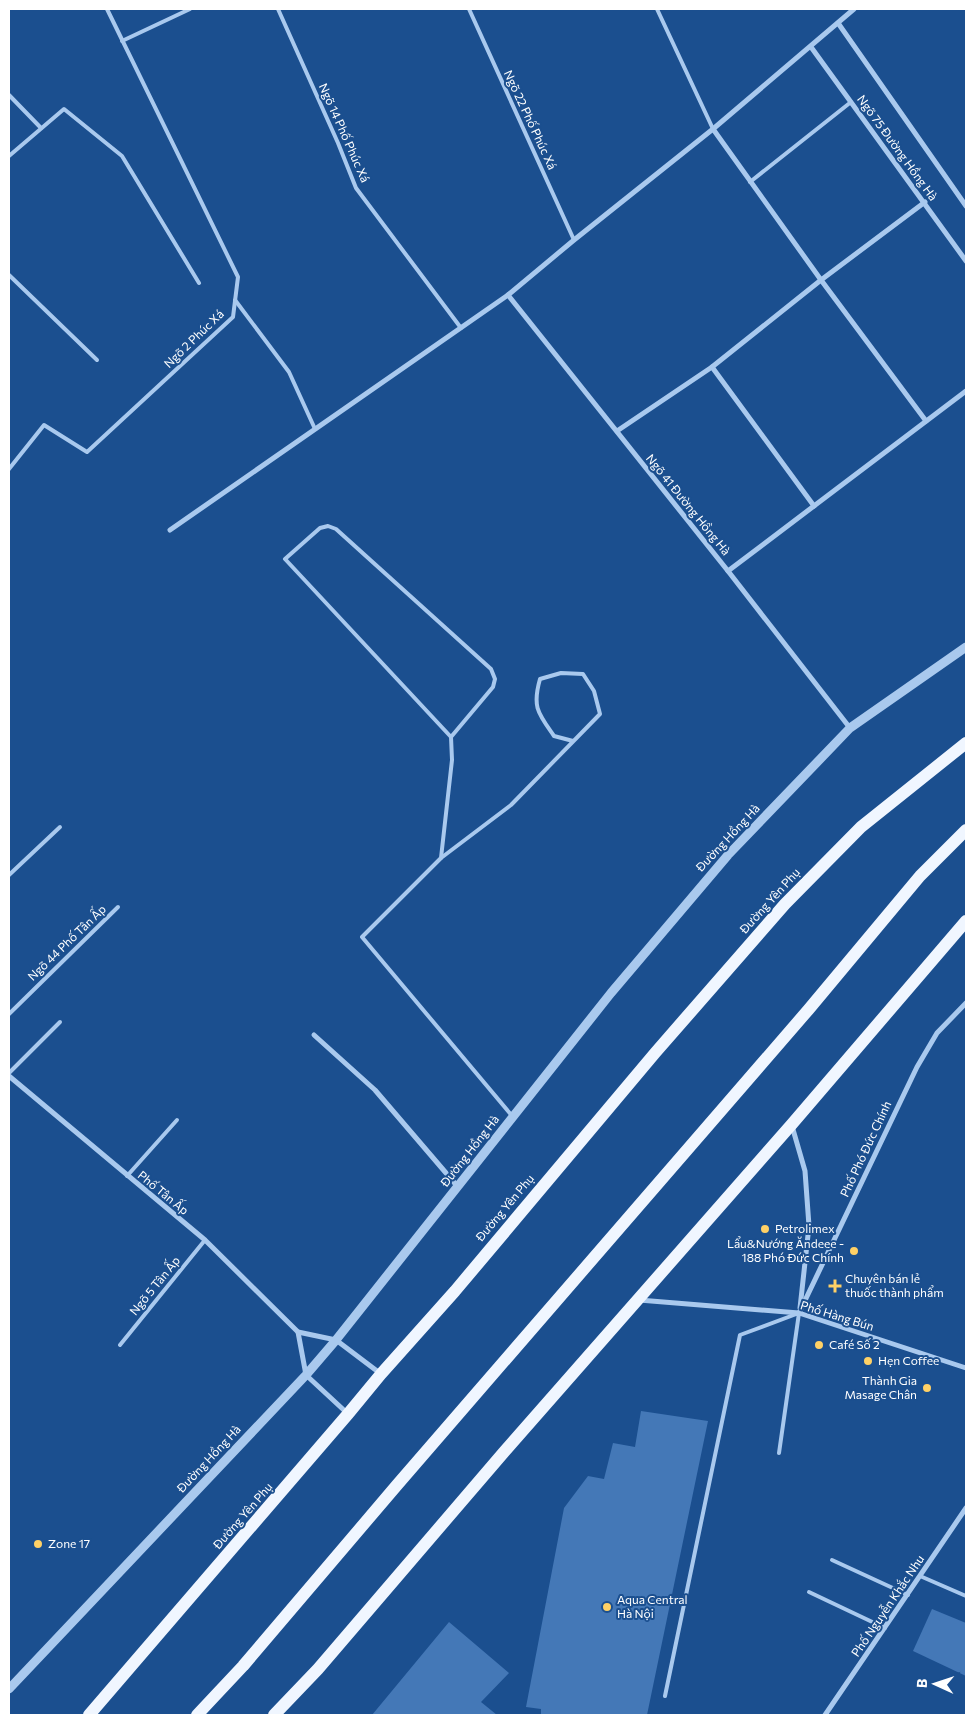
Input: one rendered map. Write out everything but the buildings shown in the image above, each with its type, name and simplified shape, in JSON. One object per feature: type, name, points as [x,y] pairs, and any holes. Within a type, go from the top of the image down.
[{"type":"main road","name":"Đường Yên Phụ","points":[[89,1715],[381,1374],[455,1291],[636,1075],[785,904],[861,827],[966,743]]},
{"type":"main road","points":[[197,1715],[243,1666],[809,1009],[920,876],[966,830]]},
{"type":"main road","points":[[274,1715],[318,1669],[504,1452],[792,1124],[966,921]]},
{"type":"street","points":[[170,530],[508,295],[712,130],[854,9]]},
{"type":"street","name":"Ngõ 75 Đường Hồng Hà","points":[[838,23],[966,206]]},
{"type":"street","name":"Ngõ 75 Đường Hồng Hà","points":[[811,47],[966,261]]},
{"type":"street","points":[[712,130],[926,421]]},
{"type":"street","points":[[617,432],[712,367],[821,280],[925,202]]},
{"type":"street","name":"Ngõ 41 Đường Hồng Hà","points":[[508,295],[728,571],[850,728]]},
{"type":"street","points":[[712,367],[814,506]]},
{"type":"street","points":[[728,571],[966,391]]},
{"type":"street","name":"Đường Hồng Hà","points":[[9,1689],[336,1340],[611,993],[728,855],[850,728],[966,647]]},
{"type":"street","name":"Phố Phó Đức Chính","points":[[799,1313],[916,1067],[936,1033],[966,1003]]},
{"type":"street","points":[[314,1035],[375,1090],[458,1187]]},
{"type":"street","name":"Phố Tân Ấp","points":[[9,1074],[127,1176],[205,1240],[298,1332]]},
{"type":"street","points":[[792,1124],[805,1171],[809,1226],[799,1313]]},
{"type":"street","name":"Phố Hàng Bún","points":[[638,1300],[799,1313],[966,1368]]},
{"type":"street","points":[[348,1414],[306,1374],[298,1332],[336,1340],[381,1374]]},
{"type":"street","name":"Phố Nguyễn Khắc Nhu","points":[[826,1715],[966,1508]]},
{"type":"lane","name":"Ngõ 2 Phúc Xá","points":[[9,469],[44,425],[87,452],[233,318],[238,277],[107,9]]},
{"type":"lane","points":[[122,41],[190,9]]},
{"type":"lane","name":"Ngõ 14 Phố Phúc Xá","points":[[278,9],[356,188],[461,328]]},
{"type":"lane","name":"Ngõ 22 Phố Phúc Xá","points":[[469,9],[574,240]]},
{"type":"lane","points":[[657,9],[712,130]]},
{"type":"lane","points":[[9,95],[41,128]]},
{"type":"lane","points":[[750,182],[851,102]]},
{"type":"lane","points":[[9,156],[64,109],[122,156],[199,283]]},
{"type":"lane","points":[[9,275],[97,360]]},
{"type":"lane","points":[[235,300],[289,372],[315,429]]},
{"type":"lane","points":[[441,858],[452,760],[451,737],[285,559],[320,528],[328,526],[336,529],[491,669],[495,679],[493,687],[451,737]]},
{"type":"lane","points":[[513,1117],[362,937],[441,858],[511,805],[600,714],[594,691],[584,674],[561,673],[540,679],[536,695],[538,714],[554,736],[573,741]]},
{"type":"lane","points":[[9,875],[60,827]]},
{"type":"lane","name":"Ngõ 44 Phố Tân Ấp","points":[[9,1014],[118,908]]},
{"type":"lane","points":[[9,1074],[60,1022]]},
{"type":"lane","points":[[127,1176],[177,1120]]},
{"type":"lane","name":"Ngõ 5 Tân Ấp","points":[[120,1345],[205,1240]]},
{"type":"lane","points":[[665,1696],[740,1335],[799,1313],[779,1453]]},
{"type":"lane","points":[[832,1560],[908,1595]]},
{"type":"lane","points":[[920,1576],[966,1596]]},
{"type":"lane","points":[[809,1592],[885,1628]]},
{"type":"place","name":"Petrolimex","points":[[765,1229]]},
{"type":"place","name":"Lẩu&Nướng Ăndeee - 188 Phó Đức Chính","points":[[854,1251]]},
{"type":"place","name":"Chuyên bán lẻ thuốc thành phẩm","points":[[835,1286]]},
{"type":"place","name":"Café Số 2","points":[[819,1345]]},
{"type":"place","name":"Hẹn Coffee","points":[[868,1361]]},
{"type":"place","name":"Thành Gia Masage Chân","points":[[927,1388]]},
{"type":"place","name":"Zone 17","points":[[38,1544]]},
{"type":"place","name":"Aqua Central Hà Nội","points":[[607,1607]]}]
